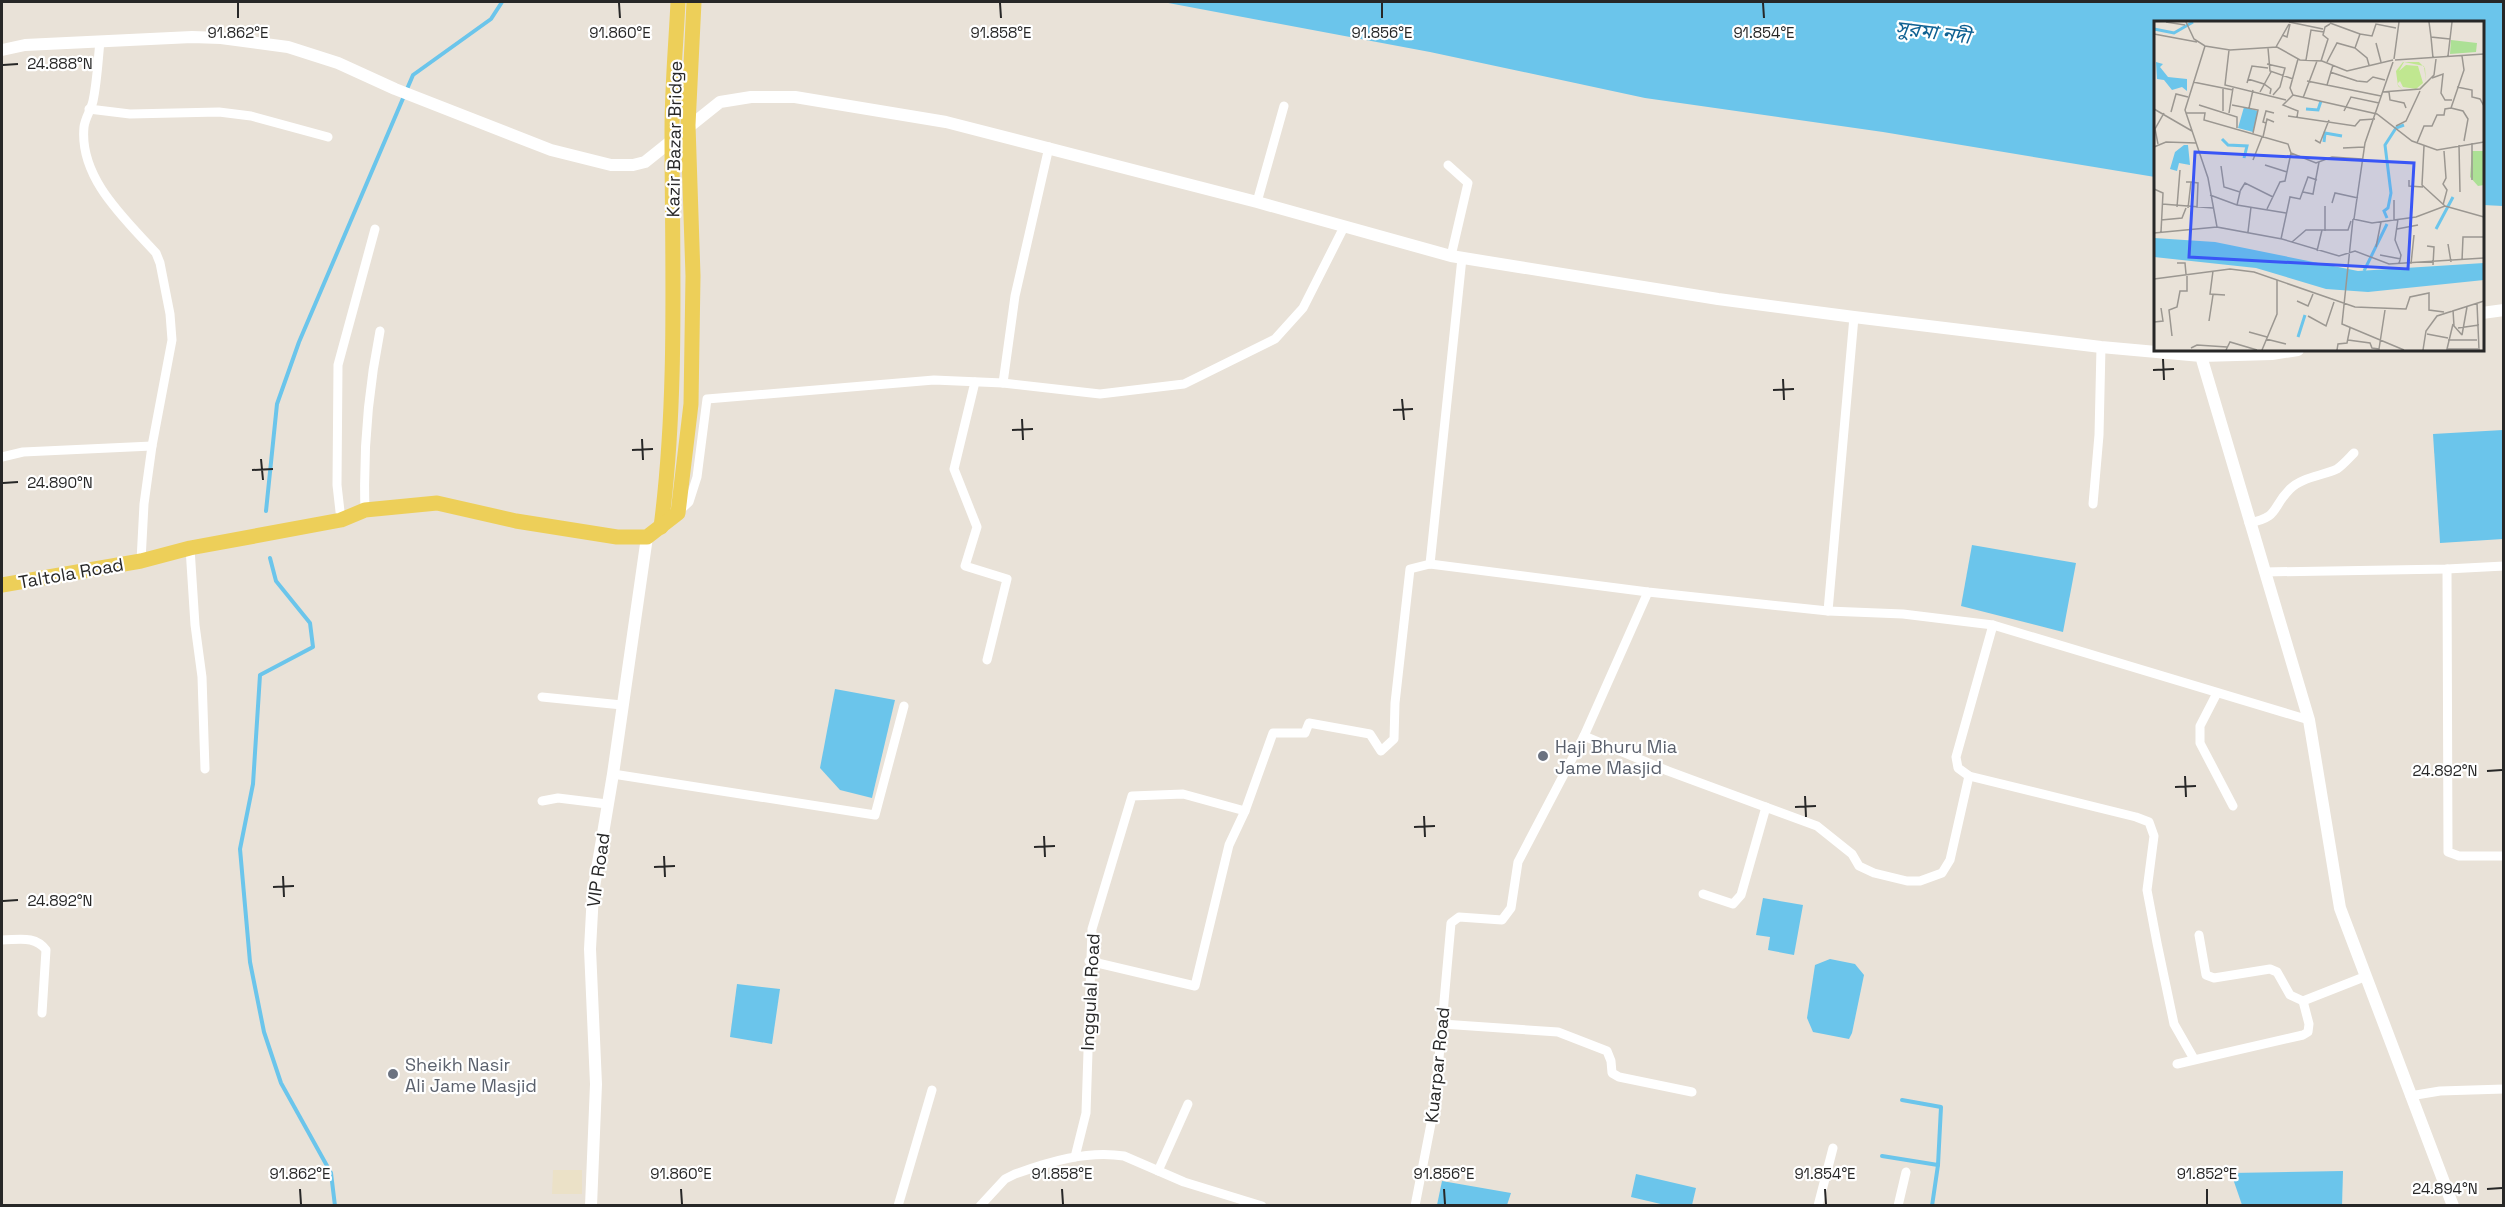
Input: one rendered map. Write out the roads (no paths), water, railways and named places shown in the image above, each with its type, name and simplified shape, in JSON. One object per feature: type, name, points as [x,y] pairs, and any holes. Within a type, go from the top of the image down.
[{"type":"main road","name":"Kazir Bazar Bridge","points":[[661,527],[668,467],[673,277],[672,126],[678,2]]},
{"type":"main road","points":[[647,537],[678,513],[691,404],[693,276],[688,125],[693,2]]},
{"type":"main road","name":"Taltola Road","points":[[2,585],[141,561],[190,548],[341,520],[365,510],[438,503],[539,525],[617,537],[647,537]]},
{"type":"street","points":[[2,50],[25,45],[221,38],[288,47],[338,63],[395,89],[551,150],[611,165],[633,165],[645,162],[720,102],[751,97],[795,97],[935,120],[1049,147],[1457,257],[1718,299],[2101,347],[2201,356],[2272,354],[2292,351]]},
{"type":"street","points":[[100,41],[93,100],[83,129],[85,149],[90,168],[110,201],[156,253],[170,314],[172,340],[152,446],[144,504],[141,561]]},
{"type":"street","points":[[1257,202],[1284,106]]},
{"type":"street","points":[[89,109],[130,114],[219,112],[251,116],[328,137]]},
{"type":"street","points":[[1003,383],[1015,296],[1049,147]]},
{"type":"street","points":[[1430,564],[1457,257],[1468,183],[1448,165]]},
{"type":"street","points":[[678,513],[689,502],[697,477],[707,399],[934,380],[1003,383],[1100,394],[1184,384],[1275,339],[1303,308],[1344,227]]},
{"type":"street","points":[[341,520],[337,485],[338,365],[375,230]]},
{"type":"street","points":[[2484,313],[2504,310]]},
{"type":"street","points":[[1828,611],[1854,317]]},
{"type":"street","points":[[365,510],[364,436],[369,383],[380,331]]},
{"type":"street","points":[[2093,504],[2099,435],[2101,347]]},
{"type":"street","points":[[2201,356],[2309,720],[2340,908],[2364,977],[2453,1206]]},
{"type":"street","points":[[975,382],[954,469],[977,527],[965,566],[1007,579],[987,660]]},
{"type":"street","points":[[2,457],[23,452],[152,446]]},
{"type":"street","points":[[2249,523],[2263,521],[2272,516],[2290,489],[2306,480],[2338,468],[2355,453]]},
{"type":"street","name":"VIP Road","points":[[591,1206],[596,1084],[592,893],[613,774],[647,537]]},
{"type":"street","points":[[190,548],[195,625],[202,677],[205,769]]},
{"type":"street","points":[[1089,961],[1195,986],[1229,845],[1245,812],[1273,733],[1305,733],[1309,723],[1370,734],[1381,751],[1394,739],[1395,703],[1410,569],[1430,564],[1648,592],[1828,611],[1903,614],[1993,625],[2309,720]]},
{"type":"street","points":[[2264,572],[2504,566]]},
{"type":"street","points":[[2447,569],[2448,852],[2458,856],[2504,856]]},
{"type":"street","points":[[1648,592],[1584,736],[1668,771],[1817,826],[1852,854],[1859,866],[1874,873],[1913,881],[1920,881],[1942,873],[1950,860],[1969,776]]},
{"type":"street","points":[[1993,625],[1956,757],[1958,768],[1969,776],[2149,822],[2154,836],[2147,890],[2153,922],[2174,1024],[2194,1059]]},
{"type":"street","points":[[2217,693],[2200,726],[2200,743],[2233,806]]},
{"type":"street","points":[[542,697],[622,705]]},
{"type":"street","points":[[613,774],[875,815],[904,706]]},
{"type":"street","name":"Kuarpar Road","points":[[1415,1206],[1435,1102],[1451,922],[1459,917],[1502,920],[1508,915],[1518,862],[1584,736]]},
{"type":"street","name":"Inggulal Road","points":[[1075,1157],[1086,1113],[1089,961],[1092,929],[1132,796],[1183,794],[1245,812]]},
{"type":"street","points":[[542,801],[558,798],[607,804]]},
{"type":"street","points":[[1703,894],[1733,904],[1741,895],[1766,807]]},
{"type":"street","points":[[2177,1064],[2303,1035],[2308,1032],[2310,1024],[2302,1001],[2290,995],[2277,972],[2270,969],[2214,978],[2206,975],[2199,935]]},
{"type":"street","points":[[2,940],[34,939],[46,950],[42,1013]]},
{"type":"street","points":[[2302,1001],[2364,977]]},
{"type":"street","points":[[1442,1024],[1558,1032],[1607,1051],[1612,1073],[1619,1077],[1692,1092]]},
{"type":"street","points":[[2410,1096],[2440,1091],[2504,1089]]},
{"type":"street","points":[[898,1206],[932,1090]]},
{"type":"street","points":[[1158,1171],[1188,1104]]},
{"type":"street","points":[[1818,1206],[1833,1148]]},
{"type":"street","points":[[980,1206],[1005,1179],[1032,1168],[1075,1157],[1101,1154],[1124,1156],[1211,1192],[1262,1206]]},
{"type":"street","points":[[1898,1206],[1906,1172]]},
{"type":"water","name":"সুরমা নদী","points":[[1163,2],[2503,2],[2503,206],[2484,205],[2484,21],[2154,21],[2154,177],[1883,132],[1645,98],[1430,52]]},
{"type":"water","points":[[2503,430],[2503,539],[2440,543],[2433,434]]},
{"type":"water","points":[[1972,545],[2076,563],[2063,632],[1961,606]]},
{"type":"water","points":[[835,689],[895,700],[872,798],[840,790],[820,768]]},
{"type":"water","points":[[1763,898],[1803,905],[1794,955],[1768,950],[1770,937],[1756,935]]},
{"type":"water","points":[[1830,959],[1855,964],[1864,975],[1849,1039],[1813,1032],[1807,1018],[1815,965]]},
{"type":"water","points":[[737,984],[780,989],[772,1044],[730,1037]]},
{"type":"water","points":[[2343,1171],[2342,1206],[2242,1205],[2231,1173]]},
{"type":"water","points":[[1636,1174],[1696,1188],[1692,1205],[1665,1205],[1631,1197]]},
{"type":"water","points":[[1442,1181],[1511,1193],[1507,1205],[1437,1205]]},
{"type":"waterway","points":[[266,511],[277,404],[299,342],[413,75],[491,19],[502,2]]},
{"type":"waterway","points":[[270,558],[276,581],[310,623],[313,647],[260,675],[253,784],[240,849],[250,962],[264,1032],[281,1083],[331,1173],[335,1206]]},
{"type":"waterway","points":[[1882,1156],[1938,1165],[1941,1107],[1902,1100]]},
{"type":"waterway","points":[[1932,1206],[1938,1165]]},
{"type":"place","name":"Haji Bhuru Mia Jame Masjid","points":[[1543,756]]},
{"type":"place","name":"Sheikh Nasir Ali Jame Masjid","points":[[393,1074]]}]
